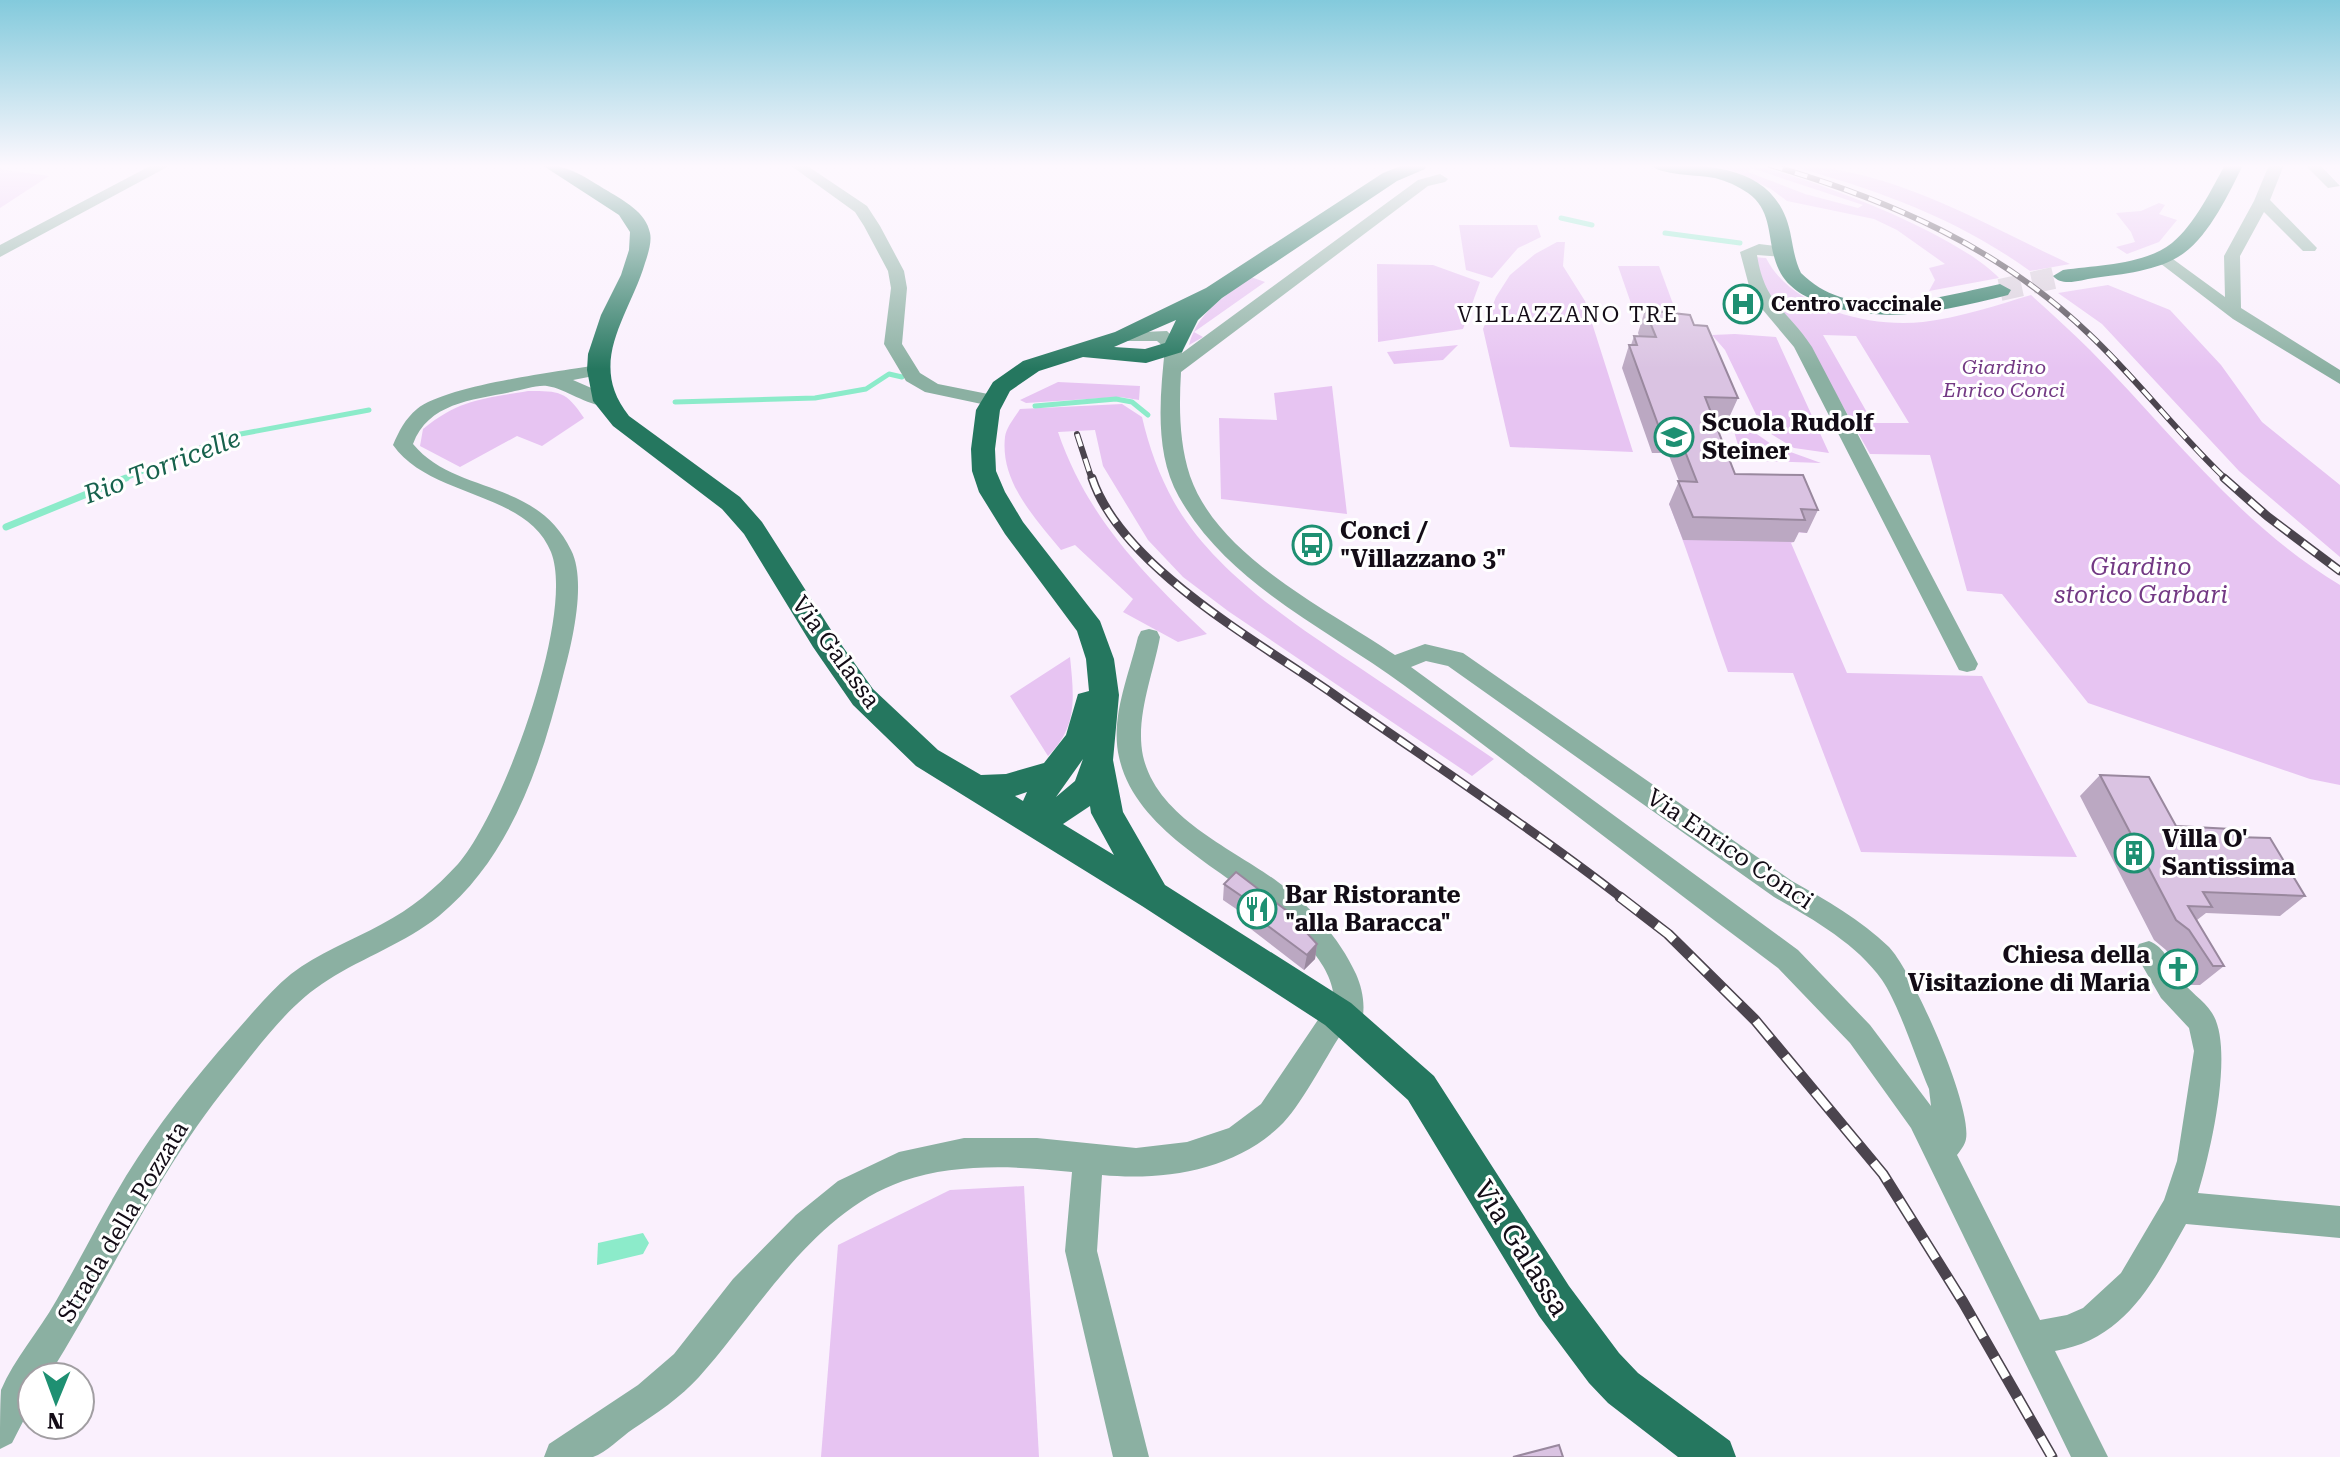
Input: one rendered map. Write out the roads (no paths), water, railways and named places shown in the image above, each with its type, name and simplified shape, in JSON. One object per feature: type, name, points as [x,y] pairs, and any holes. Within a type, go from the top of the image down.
[{"type":"main road","points":[[605,401],[598,370],[602,341],[631,275],[639,250],[640,233]]},
{"type":"main road","points":[[1034,825],[1055,816],[1076,801],[1088,787],[1098,759],[1104,695],[1100,659],[1090,628],[1014,528],[992,492],[984,471],[983,449],[983,433],[991,400],[1015,375],[1046,359],[1069,352],[1107,351],[1128,346],[1306,233]]},
{"type":"main road","points":[[1779,233],[1785,262],[1794,278],[1834,301],[1872,310],[1917,309],[2000,290]]},
{"type":"main road","points":[[2063,276],[2160,257],[2176,249],[2191,233]]},
{"type":"main road","points":[[1128,346],[1173,365],[1188,317],[1214,293]]},
{"type":"main road","name":"Via Galassa","points":[[605,401],[621,421],[731,503],[753,528],[823,640],[863,697],[927,758],[1154,896],[1343,1018],[1421,1088],[1554,1301],[1604,1368],[1623,1388],[1714,1457]]},
{"type":"main road","points":[[1034,825],[1038,804],[1055,772],[1077,747],[1087,718],[1084,659],[1065,595]]},
{"type":"main road","points":[[1098,759],[1107,813],[1154,896]]},
{"type":"main road","points":[[973,788],[1006,786],[1055,772]]},
{"type":"street","points":[[0,252],[36,233]]},
{"type":"street","points":[[876,233],[896,271],[899,288],[893,344],[913,377],[932,388],[991,400]]},
{"type":"street","points":[[1173,365],[1354,233]]},
{"type":"street","points":[[2232,309],[2232,256],[2245,233]]},
{"type":"street","points":[[2294,233],[2309,248]]},
{"type":"street","points":[[1784,252],[1759,249],[1748,252],[1751,271],[1765,304],[1792,330],[1803,347],[1967,664]]},
{"type":"street","points":[[2160,257],[2232,309],[2340,378]]},
{"type":"street","name":"Strada della Pozzata","points":[[542,380],[566,368],[602,341]]},
{"type":"street","name":"Via Enrico Conci","points":[[1173,365],[1174,453],[1179,475],[1201,515],[1245,563],[1393,665],[1788,959],[1833,1000],[1896,1078],[1940,1152],[2090,1457]]},
{"type":"street","name":"Strada della Pozzata","points":[[0,1431],[163,1146],[201,1098],[300,981],[321,967],[409,923],[460,880],[485,848],[513,795],[548,690],[565,624],[564,555],[556,537],[531,515],[488,491],[418,462],[403,445],[409,429],[440,402],[464,394],[598,370]]},
{"type":"street","name":"Strada della Pozzata","points":[[542,380],[573,386],[605,401]]},
{"type":"street","points":[[562,1457],[650,1397],[686,1366],[745,1291],[807,1226],[849,1192],[899,1167],[964,1153],[1037,1153],[1136,1163],[1187,1157],[1247,1135],[1272,1114],[1343,1018],[1348,988],[1325,945],[1267,889],[1217,858],[1172,820],[1135,774],[1129,730],[1149,637]]},
{"type":"street","name":"Via Enrico Conci","points":[[1393,665],[1425,652],[1455,659],[1783,889],[1822,911],[1878,955],[1905,994],[1944,1089],[1951,1138],[1940,1152]]},
{"type":"street","points":[[2032,1338],[2068,1332],[2095,1320],[2133,1285],[2178,1207],[2192,1161],[2209,1051],[2202,1022],[2171,989],[2149,953]]},
{"type":"street","points":[[1088,1159],[1081,1251],[1131,1457]]},
{"type":"street","points":[[2178,1207],[2340,1222]]},
{"type":"waterway","points":[[1665,233],[1740,243]]},
{"type":"waterway","name":"Rio Torricelle","points":[[675,402],[815,398],[866,389],[889,374],[902,377]]},
{"type":"waterway","name":"Rio Torricelle","points":[[1035,406],[1116,399],[1132,402],[1148,415]]},
{"type":"waterway","name":"Rio Torricelle","points":[[121,480],[230,436],[369,410]]},
{"type":"waterway","name":"Rio Torricelle","points":[[6,527],[126,478]]},
{"type":"tunnel","points":[[2000,290],[2063,276]]},
{"type":"railway","points":[[1945,233],[2018,276],[2054,303],[2089,334],[2227,480]]},
{"type":"railway","points":[[1077,434],[1092,480]]},
{"type":"railway","points":[[1092,478],[1108,511],[1132,543],[1197,601],[1517,821],[1623,899]]},
{"type":"railway","points":[[2224,478],[2267,516],[2340,571]]},
{"type":"railway","points":[[1620,897],[1668,934],[1755,1020],[1883,1174],[1963,1302],[2052,1457]]},
{"type":"place","name":"Centro vaccinale","points":[[1743,304]]},
{"type":"place","name":"Scuola Rudolf Steiner","points":[[1674,437]]},
{"type":"place","name":"Conci / \"Villazzano 3\"","points":[[1312,545]]},
{"type":"place","name":"Villa O' Santissima","points":[[2134,853]]},
{"type":"place","name":"Bar Ristorante \"alla Baracca\"","points":[[1257,909]]},
{"type":"place","name":"Chiesa della Visitazione di Maria","points":[[2178,969]]},
{"type":"district","name":"VILLAZZANO TRE","points":[[1568,314]]},
{"type":"park label","name":"Giardino Enrico Conci","points":[[2004,378]]},
{"type":"park label","name":"Giardino storico Garbari","points":[[2141,581]]}]
